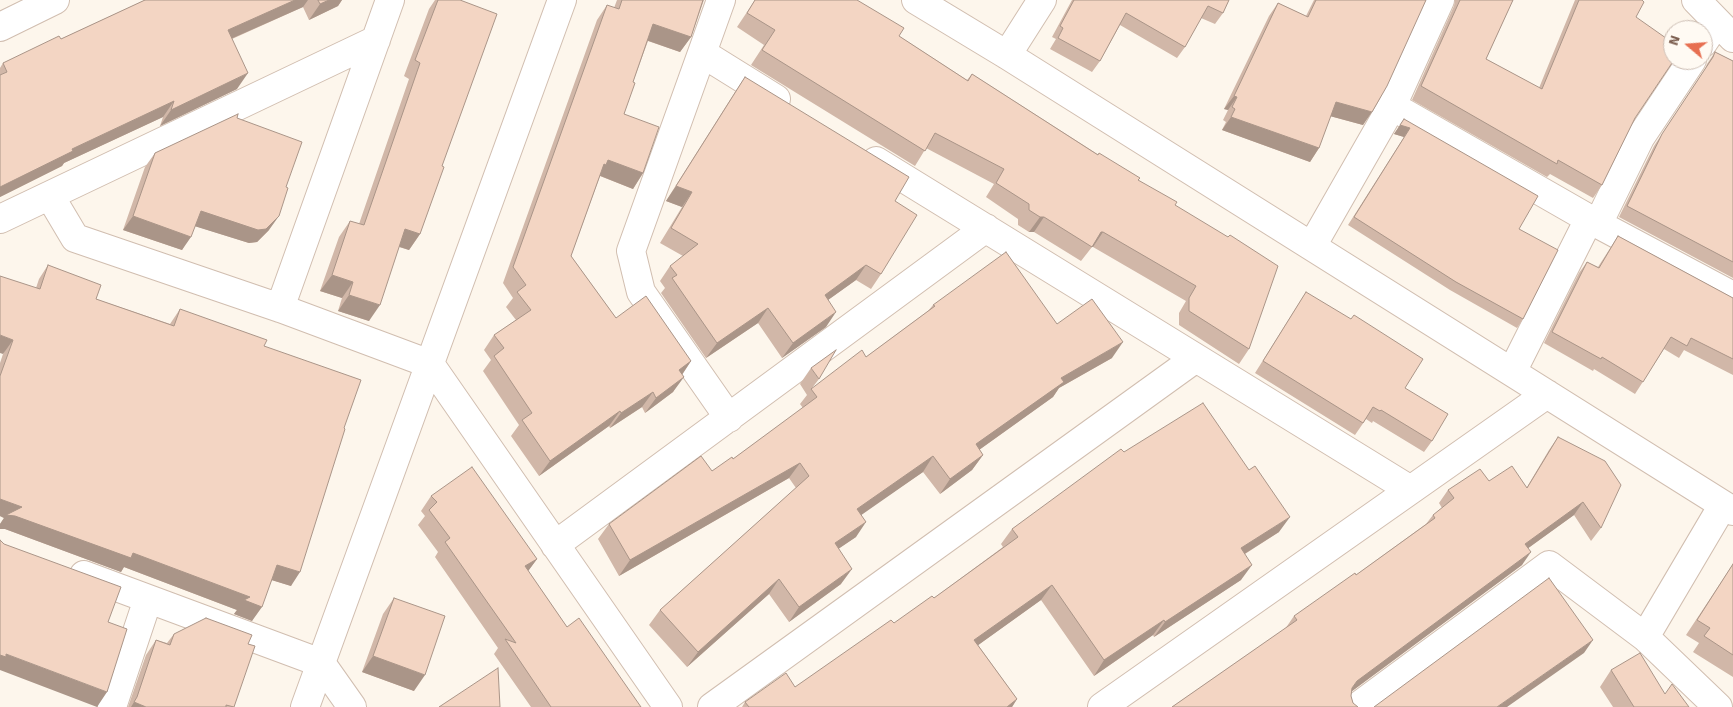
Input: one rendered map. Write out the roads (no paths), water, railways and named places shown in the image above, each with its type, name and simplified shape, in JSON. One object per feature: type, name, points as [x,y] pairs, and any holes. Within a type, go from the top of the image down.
[{"type":"street","points":[[0,27],[55,0]]},
{"type":"street","points":[[280,308],[390,0]]},
{"type":"street","points":[[305,707],[562,0]]},
{"type":"street","points":[[721,0],[631,251],[641,292],[729,418]]},
{"type":"street","points":[[916,0],[1007,55],[1728,508],[1645,637]]},
{"type":"street","points":[[1007,55],[1042,0]]},
{"type":"street","points":[[1312,246],[1392,106],[1440,0]]},
{"type":"street","points":[[0,219],[376,40]]},
{"type":"street","points":[[702,53],[794,110]]},
{"type":"street","points":[[1512,372],[1640,138],[1685,70]]},
{"type":"street","points":[[1392,106],[1594,222],[1733,296]]},
{"type":"street","points":[[852,146],[1409,490]]},
{"type":"street","points":[[50,196],[75,238],[280,308],[430,364],[668,707]]},
{"type":"street","points":[[555,545],[986,228]]},
{"type":"street","points":[[712,707],[1196,358]]},
{"type":"street","points":[[1102,707],[1547,394]]},
{"type":"street","points":[[1357,707],[1549,566],[1645,637],[1718,707]]},
{"type":"street","points":[[65,568],[321,663],[352,707]]},
{"type":"street","points":[[112,707],[148,599]]}]
